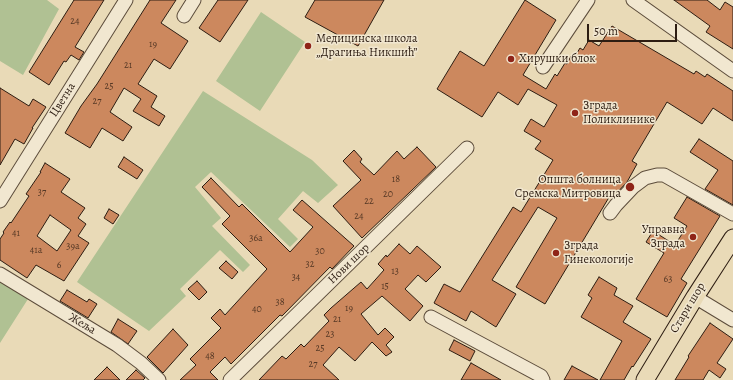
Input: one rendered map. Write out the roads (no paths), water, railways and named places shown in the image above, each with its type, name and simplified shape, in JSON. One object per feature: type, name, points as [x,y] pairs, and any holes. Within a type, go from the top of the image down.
[{"type":"main road","name":"Стари шор","points":[[645,380],[695,297],[733,238]]},
{"type":"street","name":"Цветна","points":[[0,201],[126,0]]},
{"type":"street","points":[[184,16],[194,0]]},
{"type":"street","points":[[543,67],[588,0]]},
{"type":"street","points":[[633,0],[733,71]]},
{"type":"street","name":"Нови шор","points":[[230,380],[468,148]]},
{"type":"street","points":[[610,213],[616,204],[633,187],[645,178],[657,175],[664,176],[733,214]]},
{"type":"street","name":"Жеља","points":[[0,274],[117,345],[141,362],[159,380]]},
{"type":"street","points":[[695,297],[733,320]]},
{"type":"street","points":[[431,317],[541,376],[543,380]]},
{"type":"place","name":"Медицинска школа „Драгиња Никшић”","points":[[308,46]]},
{"type":"place","name":"Хирушки блок","points":[[511,59]]},
{"type":"place","name":"Зграда Поликлинике","points":[[575,113]]},
{"type":"place","name":"Општа болница Сремска Митровица","points":[[630,187]]},
{"type":"place","name":"Управна Зграда","points":[[693,237]]},
{"type":"place","name":"Зграда Гинекологије","points":[[556,253]]}]
